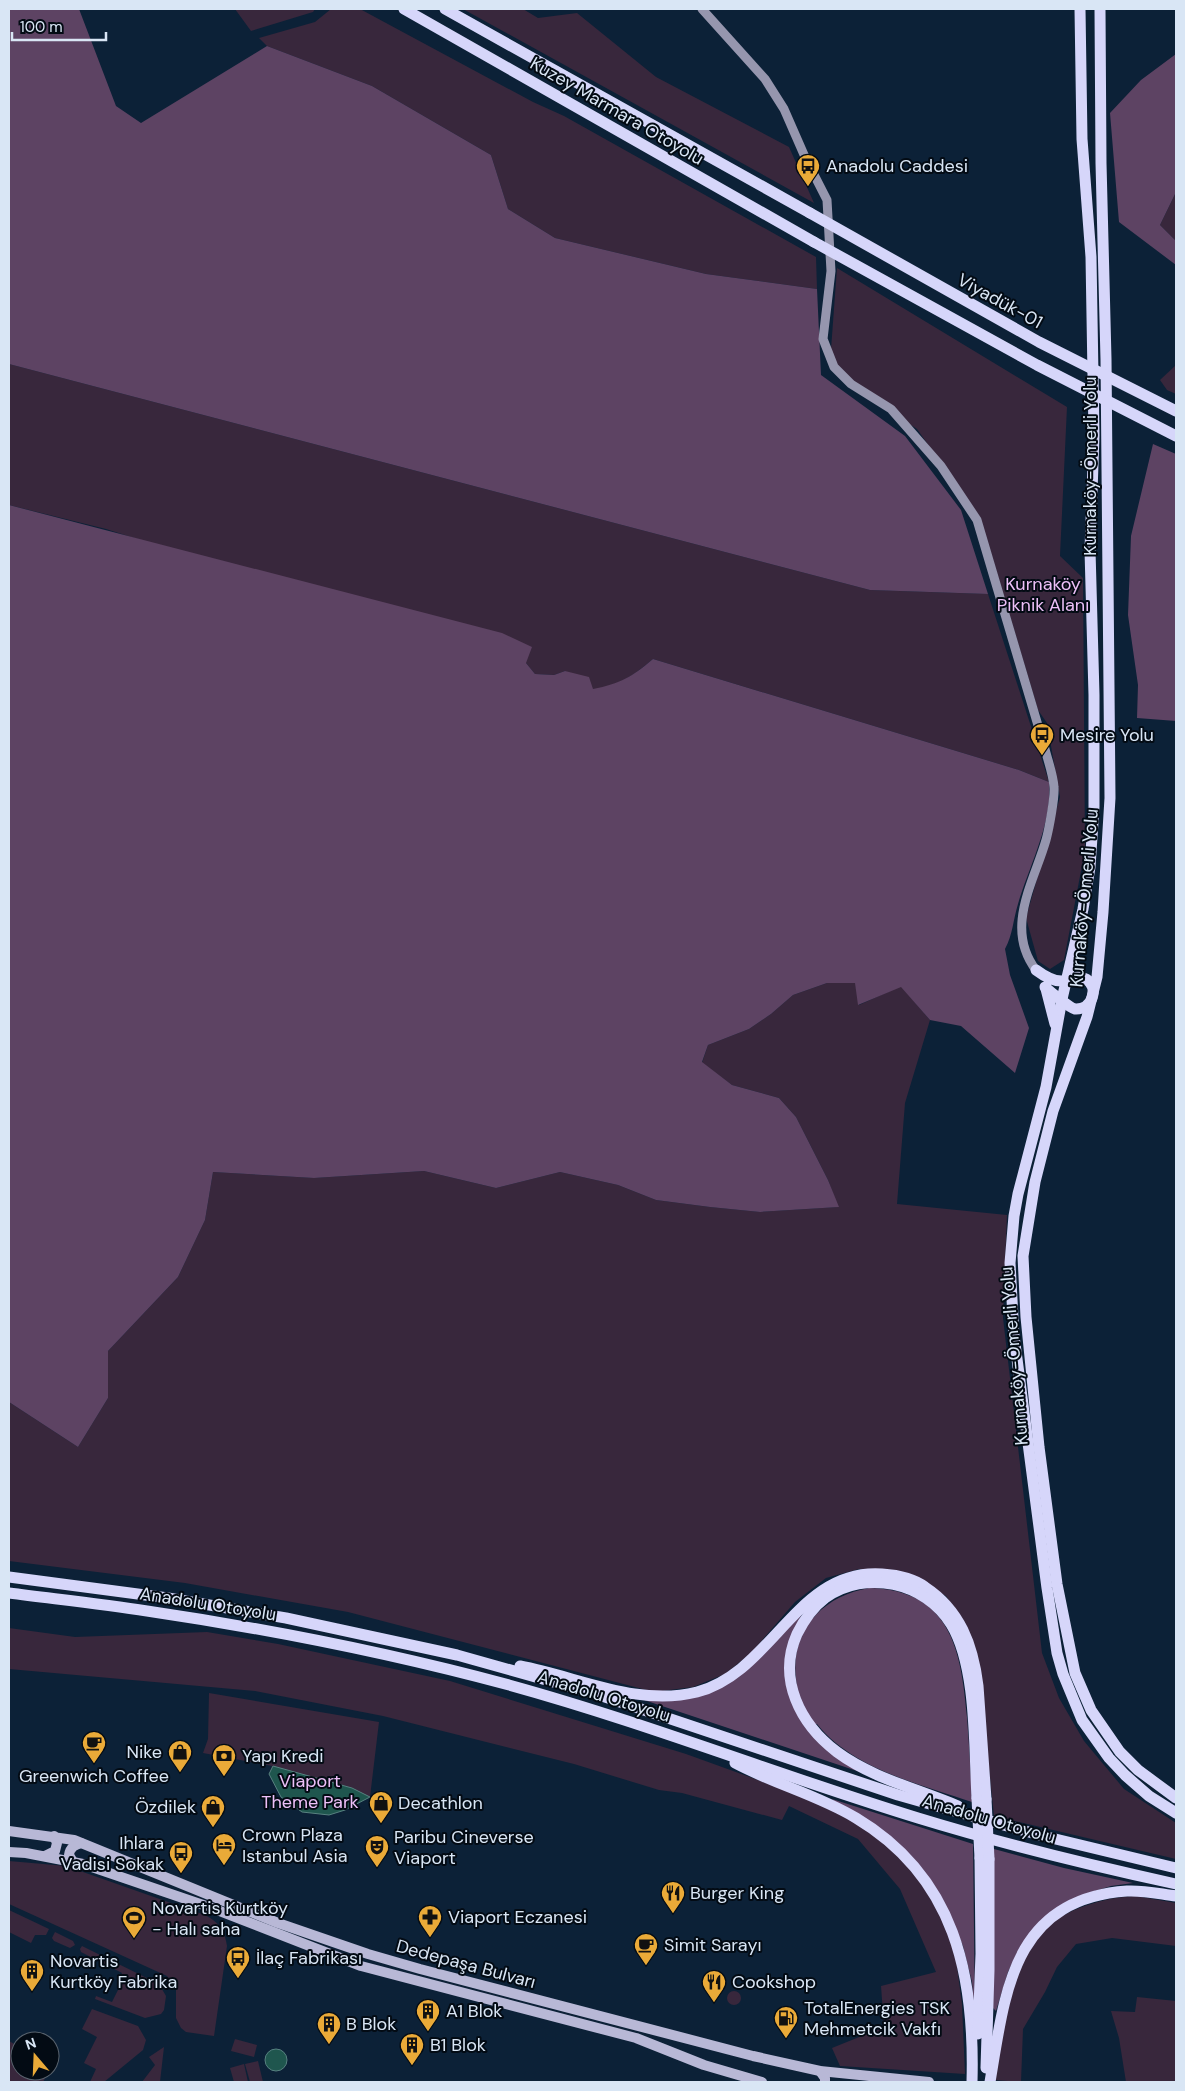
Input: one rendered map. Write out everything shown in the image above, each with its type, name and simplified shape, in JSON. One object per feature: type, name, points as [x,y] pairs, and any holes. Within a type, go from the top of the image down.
[{"type":"highway","name":"Kuzey Marmara Otoyolu","points":[[404,9],[814,242],[1037,365],[1176,436]]},
{"type":"highway","name":"Kuzey Marmara Otoyolu","points":[[445,9],[810,213]]},
{"type":"highway","name":"Kurnaköy-Ömerli Yolu","points":[[1067,981],[1090,867],[1094,807],[1094,695],[1090,550],[1094,435],[1091,257],[1082,139],[1080,9]]},
{"type":"highway","name":"Kurnaköy-Ömerli Yolu","points":[[1100,9],[1101,163],[1106,359],[1110,798],[1103,912],[1097,977],[1093,998],[1053,1110],[1035,1182],[1023,1256],[1026,1317],[1035,1410],[1057,1584],[1075,1673],[1091,1710],[1120,1752],[1138,1770],[1176,1798]]},
{"type":"highway","name":"Viyadük-01","points":[[810,213],[1038,342],[1176,411]]},
{"type":"highway","points":[[1036,970],[1044,977],[1067,981],[1076,977],[1086,979],[1092,988],[1093,998],[1087,1006],[1078,1009],[1068,1006],[1045,986]]},
{"type":"highway","points":[[1036,970],[1045,986],[1053,1013],[1056,1032]]},
{"type":"highway","points":[[1062,999],[1067,981]]},
{"type":"highway","name":"Kurnaköy-Ömerli Yolu","points":[[1062,999],[1046,1087],[1018,1194],[1010,1263],[1014,1336],[1057,1653],[1062,1674],[1074,1704],[1082,1720],[1101,1747],[1125,1775],[1150,1796],[1176,1813]]},
{"type":"highway","points":[[457,1655],[539,1670],[635,1694],[661,1697],[678,1696],[718,1684],[733,1675],[751,1661],[799,1610],[825,1588],[858,1575],[892,1574],[908,1578],[921,1584],[943,1601],[953,1611],[967,1636],[976,1668],[978,1686],[989,1970],[986,2082]]},
{"type":"highway","name":"Anadolu Otoyolu","points":[[9,1577],[168,1598],[286,1618],[457,1655],[596,1694],[898,1795],[1043,1836],[1176,1868]]},
{"type":"highway","points":[[982,1798],[970,1685],[965,1659],[959,1639],[945,1616],[926,1597],[901,1585],[885,1583],[860,1584],[825,1598],[806,1618],[799,1630],[793,1643],[789,1667],[794,1699],[816,1733],[837,1752],[874,1772],[1004,1824]]},
{"type":"highway","name":"Anadolu Otoyolu","points":[[9,1593],[164,1614],[256,1629],[365,1650],[511,1686],[707,1747],[920,1818],[1036,1851],[1176,1884]]},
{"type":"highway","points":[[707,1747],[748,1770],[826,1802],[856,1817],[886,1838],[914,1866],[943,1909],[961,1956],[970,2003],[972,2082]]},
{"type":"highway","points":[[976,2082],[984,1858]]},
{"type":"highway","points":[[990,2082],[1000,2016],[1010,1979],[1020,1955],[1043,1926],[1071,1906],[1107,1893],[1129,1891],[1176,1896]]},
{"type":"main road","name":"Dedepaşa Bulvarı","points":[[9,1831],[54,1836],[81,1843],[278,1923],[368,1954],[697,2041],[820,2071],[929,2082]]},
{"type":"main road","points":[[45,1856],[55,1850],[57,1843],[54,1836]]},
{"type":"main road","points":[[73,1862],[69,1852],[74,1846],[81,1843]]},
{"type":"main road","name":"Dedepaşa Bulvarı","points":[[9,1852],[45,1856],[73,1862],[212,1908],[361,1966],[636,2038],[694,2060],[762,2082]]},
{"type":"main road","points":[[694,2060],[689,2054],[689,2048],[692,2043],[697,2041]]},
{"type":"main road","points":[[820,2071],[825,2078],[825,2082]]},
{"type":"street","points":[[702,9],[765,79],[784,109],[805,157],[827,200],[831,271],[823,339],[834,367],[851,384],[891,409],[941,466],[977,520],[1045,749],[1054,788],[1046,839],[1028,886],[1021,922],[1025,951],[1036,970]]},
{"type":"green space","points":[[235,9],[315,9],[313,12],[251,31]]},
{"type":"green space","points":[[331,9],[360,9],[533,102],[564,116],[816,257],[817,289],[706,274],[555,238],[508,209],[491,155],[372,86],[267,46],[259,38],[315,22]]},
{"type":"green space","points":[[463,9],[523,9],[538,18],[577,13],[656,77],[789,147],[814,203]]},
{"type":"green space","points":[[1176,192],[1176,241],[1160,225]]},
{"type":"green space","name":"Kurnaköy Piknik Alanı","points":[[837,268],[1067,407],[1060,556],[1083,578],[1085,850],[1064,960],[1050,969],[1038,961],[1026,918],[1060,797],[1047,723],[1038,710],[991,553],[958,487],[917,429],[849,384],[830,363]]},
{"type":"green space","points":[[9,364],[870,590],[988,594],[1049,782],[1019,770],[653,659],[626,679],[593,690],[565,671],[554,675],[535,674],[526,663],[106,529],[9,505]]},
{"type":"green space","points":[[1176,365],[1176,394],[1167,390],[1160,380]]},
{"type":"green space","points":[[827,983],[856,983],[859,1005],[901,986],[930,1020],[905,1103],[897,1204],[1007,1215],[1003,1318],[1042,1653],[1059,1698],[1084,1741],[1124,1789],[1176,1823],[1176,1859],[994,1816],[979,1673],[967,1627],[946,1596],[904,1573],[859,1569],[826,1578],[795,1602],[751,1653],[725,1674],[693,1687],[654,1692],[348,1612],[185,1583],[9,1561],[9,1402],[78,1447],[108,1398],[108,1351],[178,1277],[205,1220],[213,1172],[314,1178],[424,1171],[496,1188],[560,1172],[618,1185],[656,1200],[710,1207],[760,1212],[838,1207],[828,1180],[796,1117],[779,1098],[732,1085],[702,1063],[708,1045],[749,1029],[771,1014],[793,995]]},
{"type":"green space","points":[[9,1628],[75,1637],[207,1632],[278,1644],[450,1681],[686,1754],[819,1802],[866,1828],[900,1858],[922,1883],[944,1922],[956,1959],[962,2004],[965,2074],[840,2066],[832,2048],[884,2027],[881,1986],[936,1972],[900,1889],[858,1839],[789,1806],[782,1820],[682,1793],[659,1790],[574,1764],[383,1716],[255,1691],[9,1669]]},
{"type":"green space","points":[[209,1693],[379,1722],[370,1797],[329,1815],[302,1812],[281,1797],[269,1774],[272,1766],[203,1753],[208,1739]]},
{"type":"green space","points":[[9,1861],[66,1866],[205,1915],[218,1924],[223,1931],[227,1946],[214,2036],[186,2032],[181,2028],[176,2018],[176,1988],[167,1976],[9,1904]]},
{"type":"green space","points":[[1136,1896],[1176,1903],[1176,1946],[1112,1938],[1076,1944],[1057,1967],[1023,2029],[1021,2082],[994,2080],[1006,2004],[1020,1966],[1035,1939],[1050,1924],[1073,1911],[1098,1902]]},
{"type":"green space","points":[[9,1910],[49,1929],[46,1935],[35,1935],[31,1943],[9,1932]]},
{"type":"green space","points":[[55,1932],[73,1941],[75,1945],[70,1948],[54,1941],[52,1938]]},
{"type":"green space","points":[[82,1946],[159,1984],[166,1996],[164,2010],[161,2014],[145,2018],[95,1999],[96,1996],[112,2002],[121,1984],[118,1983],[122,1973],[81,1952]]},
{"type":"green space","points":[[734,1991],[739,1993],[741,1998],[739,2003],[734,2005],[729,2003],[727,1998],[729,1993]]},
{"type":"green space","points":[[1137,1997],[1176,2001],[1176,2082],[1126,2082],[1119,2038],[1111,2011],[1135,2012]]},
{"type":"green space","points":[[92,2009],[138,2026],[146,2040],[143,2050],[104,2082],[90,2082],[96,2069],[84,2063],[97,2037],[82,2029]]},
{"type":"green space","points":[[235,2039],[257,2045],[254,2057],[231,2051]]},
{"type":"green space","points":[[9,2041],[10,2081],[44,2081],[9,2082]]},
{"type":"green space","points":[[164,2047],[160,2082],[142,2082],[155,2065],[149,2057]]},
{"type":"green space","points":[[258,2061],[263,2082],[250,2082],[245,2064]]},
{"type":"green space","points":[[244,2064],[248,2082],[234,2082],[230,2068]]},
{"type":"shaded area","points":[[9,9],[79,9],[116,106],[141,123],[267,46],[372,86],[491,155],[508,209],[555,238],[706,274],[817,289],[821,375],[905,436],[961,510],[988,594],[870,590],[9,364]]},
{"type":"shaded area","points":[[1176,54],[1176,192],[1160,225],[1176,241],[1176,265],[1119,222],[1110,113],[1141,80]]},
{"type":"shaded area","points":[[1153,444],[1176,454],[1176,721],[1137,718],[1138,685],[1128,615],[1131,536]]},
{"type":"shaded area","points":[[9,505],[502,633],[532,647],[526,663],[535,674],[554,675],[565,671],[589,677],[593,689],[611,685],[626,678],[653,659],[1019,770],[1049,782],[1049,797],[1044,828],[1005,949],[1010,975],[1029,1028],[1015,1073],[961,1026],[930,1020],[901,987],[858,1005],[855,983],[827,983],[793,995],[771,1014],[749,1029],[708,1045],[702,1062],[732,1085],[779,1098],[796,1117],[828,1180],[839,1207],[760,1212],[710,1207],[656,1200],[618,1185],[560,1172],[496,1188],[424,1171],[314,1178],[213,1172],[205,1220],[178,1277],[108,1351],[108,1398],[78,1447],[9,1402]]},
{"type":"shaded area","points":[[869,1588],[897,1591],[918,1600],[934,1612],[946,1628],[955,1647],[961,1669],[967,1717],[972,1802],[909,1781],[868,1764],[832,1740],[817,1724],[814,1725],[802,1705],[797,1691],[796,1661],[798,1645],[804,1631],[824,1607],[852,1592]]},
{"type":"shaded area","points":[[803,1611],[791,1637],[794,1707],[863,1773],[635,1697],[705,1692]]},
{"type":"shaded area","name":"Viaport Theme Park","points":[[273,1766],[352,1788],[370,1797],[345,1810],[329,1815],[302,1812],[281,1797],[269,1774]]},
{"type":"shaded area","points":[[832,1799],[973,1844],[975,2015],[972,1982],[963,1946],[954,1925],[932,1886]]},
{"type":"shaded area","points":[[994,1849],[1064,1868],[1133,1883],[1111,1886],[1079,1896],[1017,1953],[1008,1972],[996,2011],[993,2008]]},
{"type":"shaded area","points":[[276,2049],[284,2052],[287,2060],[284,2068],[276,2071],[268,2068],[265,2060],[268,2052]]},
{"type":"place","name":"Anadolu Caddesi","points":[[808,187]]},
{"type":"place","name":"Mesire Yolu","points":[[1042,756]]},
{"type":"place","name":"Greenwich Coffee","points":[[94,1764]]},
{"type":"place","name":"Nike","points":[[180,1773]]},
{"type":"place","name":"Yapı Kredi","points":[[224,1777]]},
{"type":"place","name":"Decathlon","points":[[381,1824]]},
{"type":"place","name":"Özdilek","points":[[213,1828]]},
{"type":"place","name":"Crown Plaza Istanbul Asia","points":[[224,1866]]},
{"type":"place","name":"Paribu Cineverse Viaport","points":[[377,1868]]},
{"type":"place","name":"Ihlara Vadisi Sokak","points":[[181,1874]]},
{"type":"place","name":"Burger King","points":[[673,1914]]},
{"type":"place","name":"Viaport Eczanesi","points":[[430,1938]]},
{"type":"place","name":"Novartis Kurtköy - Halı saha","points":[[134,1939]]},
{"type":"place","name":"Simit Sarayı","points":[[646,1966]]},
{"type":"place","name":"İlaç Fabrikası","points":[[238,1979]]},
{"type":"place","name":"Novartis Kurtköy Fabrika","points":[[32,1992]]},
{"type":"place","name":"Cookshop","points":[[714,2003]]},
{"type":"place","name":"A1 Blok","points":[[428,2032]]},
{"type":"place","name":"TotalEnergies TSK Mehmetcik Vakfı","points":[[786,2039]]},
{"type":"place","name":"B Blok","points":[[329,2045]]},
{"type":"place","name":"B1 Blok","points":[[412,2066]]}]
